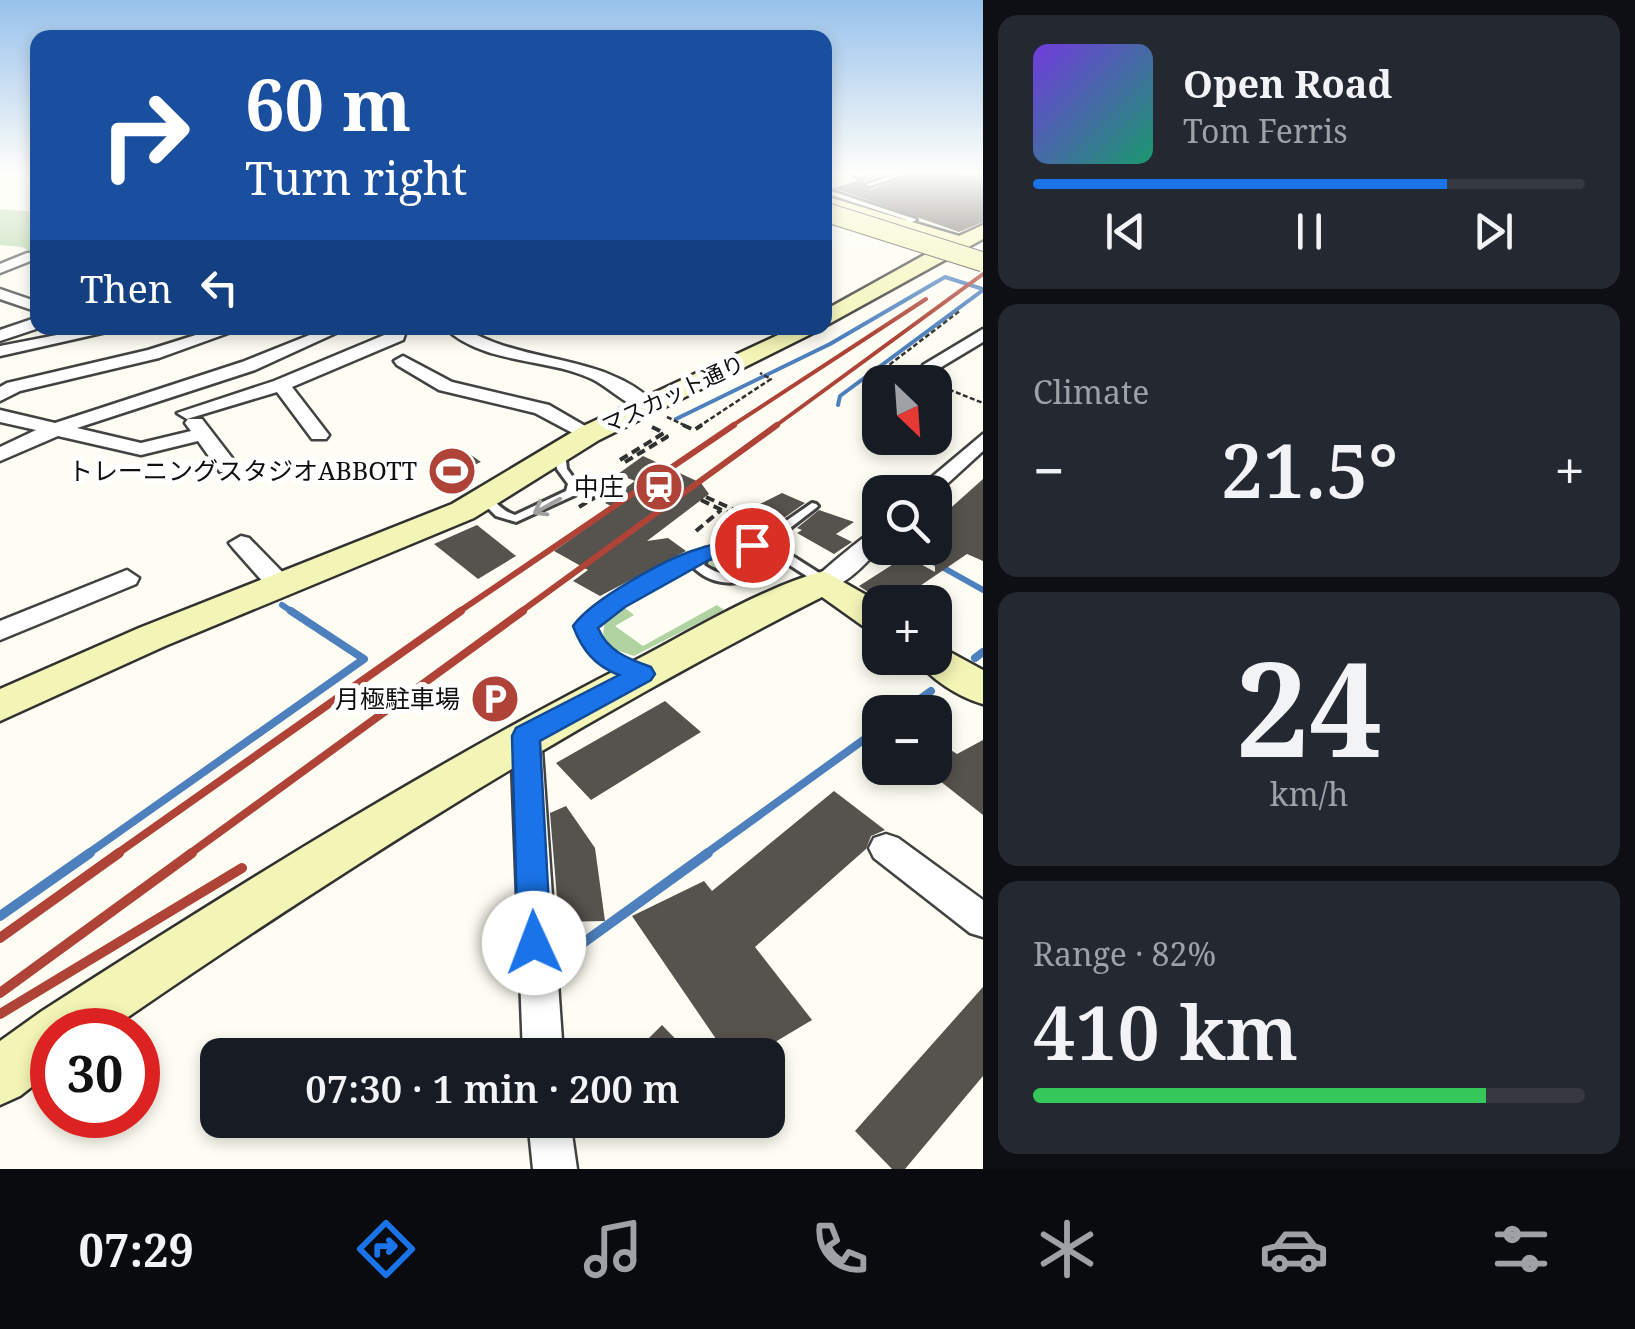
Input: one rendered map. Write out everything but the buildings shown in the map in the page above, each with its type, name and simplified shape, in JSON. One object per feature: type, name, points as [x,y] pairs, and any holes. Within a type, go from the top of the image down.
[{"type":"street","points":[[886,228],[976,254]]},
{"type":"street","points":[[887,228],[976,254]]},
{"type":"street","name":"マスカット通り","points":[[832,314],[944,256],[976,254],[982,231]]},
{"type":"street","points":[[904,233],[944,256]]},
{"type":"street","points":[[0,269],[30,257]]},
{"type":"street","points":[[0,294],[30,304]]},
{"type":"street","points":[[0,336],[30,325]]},
{"type":"street","points":[[946,365],[982,334]]},
{"type":"street","points":[[0,352],[82,335]]},
{"type":"street","points":[[155,335],[165,350]]},
{"type":"street","points":[[0,395],[214,335]]},
{"type":"street","points":[[0,455],[53,427],[244,368],[323,335]]},
{"type":"street","points":[[187,412],[272,388],[397,335]]},
{"type":"street","points":[[467,335],[490,347],[596,374],[653,415]]},
{"type":"street","name":"マスカット通り","points":[[2,700],[421,530],[561,457],[653,415],[793,335]]},
{"type":"street","points":[[206,338],[272,388],[319,435]]},
{"type":"street","points":[[403,361],[446,386],[542,409],[561,457]]},
{"type":"street","points":[[172,390],[228,467]]},
{"type":"street","points":[[0,416],[141,449],[203,434]]},
{"type":"street","points":[[944,475],[982,440]]},
{"type":"street","points":[[241,542],[282,587]]},
{"type":"street","points":[[93,1008],[526,736],[824,582],[862,552]]},
{"type":"street","points":[[0,631],[127,578]]},
{"type":"street","points":[[824,582],[862,608]]},
{"type":"street","points":[[952,669],[982,690]]},
{"type":"street","points":[[526,736],[542,1038]]},
{"type":"street","points":[[886,848],[982,922]]},
{"type":"street","points":[[0,1076],[30,1053]]},
{"type":"street","points":[[551,1138],[555,1169]]},
{"type":"lane","points":[[904,233],[908,228]]},
{"type":"lane","points":[[484,498],[508,518],[525,518],[574,489],[561,457]]},
{"type":"lane","points":[[764,548],[812,506]]},
{"type":"lane","points":[[702,554],[698,566],[709,577],[734,580],[772,566],[764,548]]},
{"type":"lane","points":[[642,674],[614,664],[592,644],[585,626],[617,602],[702,554],[764,548],[824,582]]},
{"type":"path","points":[[889,365],[961,310]]},
{"type":"path","points":[[761,374],[771,378]]},
{"type":"path","points":[[653,415],[694,430],[771,378]]},
{"type":"path","points":[[952,388],[982,404]]},
{"type":"path","points":[[623,461],[667,437],[653,415]]},
{"type":"path","points":[[623,461],[664,433]]},
{"type":"path","points":[[576,508],[626,479]]},
{"type":"path","points":[[704,498],[759,521],[758,527],[747,522],[721,510],[704,498]]},
{"type":"path","points":[[696,531],[721,510]]},
{"type":"green space","points":[[0,228],[30,228],[30,251],[0,245]]},
{"type":"green space","points":[[752,550],[760,552],[766,561],[722,575],[707,565],[710,559]]},
{"type":"green space","points":[[620,604],[634,615],[615,626],[643,646],[717,605],[724,610],[634,656],[613,649],[603,635],[605,620]]},
{"type":"waterway","points":[[676,419],[830,344],[945,277],[983,289]]},
{"type":"waterway","points":[[838,405],[840,396],[983,290]]},
{"type":"waterway","points":[[938,565],[983,590]]},
{"type":"waterway","points":[[282,605],[291,611]]},
{"type":"waterway","points":[[86,855],[364,659],[291,611]]},
{"type":"waterway","points":[[975,658],[983,652]]},
{"type":"waterway","points":[[925,695],[931,691]]},
{"type":"waterway","points":[[704,855],[862,741]]},
{"type":"waterway","points":[[0,916],[90,853]]},
{"type":"waterway","points":[[551,966],[708,853]]},
{"type":"railway","points":[[774,427],[983,274]]},
{"type":"railway","points":[[730,427],[926,299]]},
{"type":"railway","points":[[457,613],[734,425]]},
{"type":"railway","points":[[519,613],[777,425]]},
{"type":"railway","points":[[115,855],[461,611]]},
{"type":"railway","points":[[188,855],[523,611]]},
{"type":"railway","points":[[0,938],[119,853]]},
{"type":"railway","points":[[0,993],[192,853]]},
{"type":"railway","points":[[0,1014],[242,868]]},
{"type":"place","name":"トレーニングスタジオABBOTT","points":[[452,471]]},
{"type":"place","name":"中庄","points":[[659,487]]},
{"type":"place","name":"月極駐車場","points":[[495,699]]},
{"type":"route","points":[[534,943],[526,736],[642,674],[614,664],[592,644],[585,626],[617,602],[702,554],[752,545]]}]
